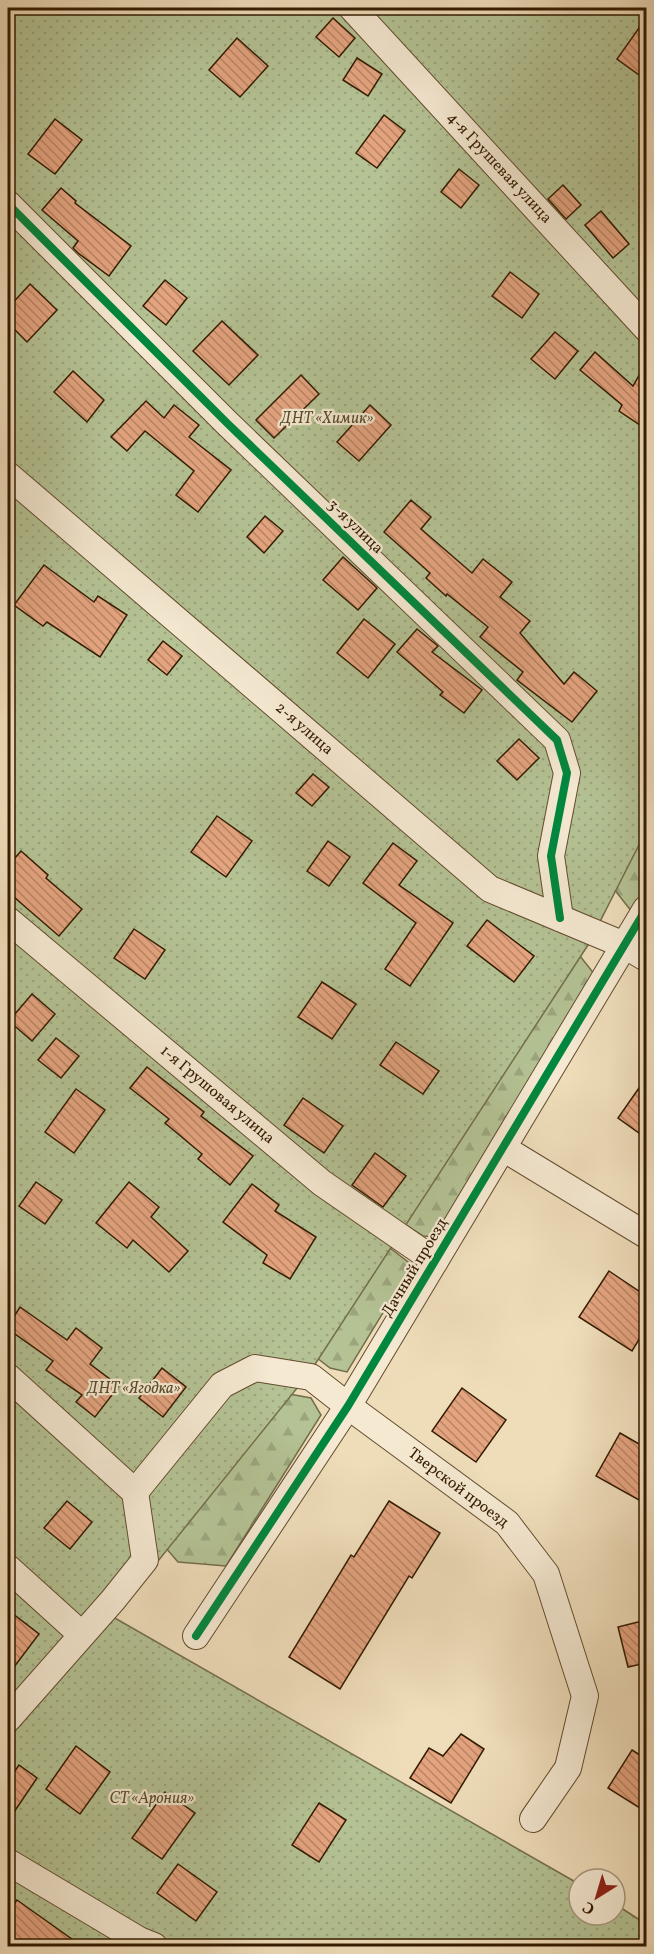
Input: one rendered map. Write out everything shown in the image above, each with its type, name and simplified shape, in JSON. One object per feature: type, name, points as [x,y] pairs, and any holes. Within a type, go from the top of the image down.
[{"type":"street","name":"4-я Грушевая улица","points":[[352,8],[646,328]]},
{"type":"street","name":"3-я улица","points":[[8,204],[227,423],[557,740],[567,773],[551,856],[560,918]]},
{"type":"street","name":"2-я улица","points":[[8,475],[490,889],[624,945],[646,958]]},
{"type":"street","name":"Дачный проезд","points":[[196,1636],[348,1406],[646,909]]},
{"type":"street","name":"1-я Грушовая улица","points":[[8,920],[322,1183],[435,1261]]},
{"type":"street","points":[[503,1148],[646,1235]]},
{"type":"street","points":[[135,1492],[222,1385],[255,1368],[311,1377],[348,1406]]},
{"type":"street","points":[[8,1377],[135,1492],[145,1560],[113,1600],[8,1719]]},
{"type":"street","name":"Тверской проезд","points":[[348,1406],[507,1523],[546,1574],[585,1696],[568,1768],[533,1820]]},
{"type":"street","points":[[8,1568],[81,1634]]},
{"type":"street","points":[[8,1862],[154,1947]]},
{"type":"green space","name":"ДНТ «Химик»","points":[[8,8],[646,8],[646,831],[588,945],[310,1372],[113,1617],[567,1877],[567,1927],[627,1927],[627,1912],[646,1924],[646,1946],[8,1946]]},
{"type":"green space","points":[[646,723],[646,912],[636,917],[580,846]]},
{"type":"green space","points":[[576,951],[599,980],[437,1237],[423,1236],[392,1216]]},
{"type":"green space","points":[[360,1225],[412,1265],[347,1372],[330,1368],[312,1354]]},
{"type":"green space","points":[[251,1387],[311,1398],[321,1415],[226,1566],[178,1562],[165,1547]]},
{"type":"building","points":[[333,18],[355,38],[339,57],[316,37]]},
{"type":"building","points":[[646,18],[646,80],[617,59]]},
{"type":"building","points":[[237,38],[268,66],[240,97],[209,70]]},
{"type":"building","points":[[357,58],[382,74],[368,96],[343,80]]},
{"type":"building","points":[[384,115],[405,131],[377,168],[356,153]]},
{"type":"building","points":[[55,119],[82,140],[55,174],[28,154]]},
{"type":"building","points":[[459,169],[479,185],[461,208],[441,192]]},
{"type":"building","points":[[563,185],[581,205],[566,219],[548,199]]},
{"type":"building","points":[[61,188],[76,201],[75,203],[131,246],[109,276],[78,253],[73,248],[78,241],[42,210]]},
{"type":"building","points":[[601,211],[629,244],[613,258],[585,225]]},
{"type":"building","points":[[510,272],[539,294],[522,318],[492,296]]},
{"type":"building","points":[[165,280],[187,298],[166,325],[143,306]]},
{"type":"building","points":[[30,284],[57,310],[27,342],[8,323],[8,308]]},
{"type":"building","points":[[222,321],[258,355],[229,385],[193,351]]},
{"type":"building","points":[[555,332],[578,351],[555,379],[531,359]]},
{"type":"building","points":[[595,352],[633,386],[646,363],[646,429],[619,411],[622,405],[580,370]]},
{"type":"building","points":[[73,371],[104,400],[87,422],[54,392]]},
{"type":"building","points":[[301,375],[319,394],[274,438],[256,420]]},
{"type":"building","points":[[146,401],[164,418],[174,405],[199,425],[189,437],[231,470],[198,512],[176,495],[194,471],[145,431],[127,451],[111,437]]},
{"type":"building","points":[[370,405],[391,425],[359,461],[337,442]]},
{"type":"building","points":[[411,500],[431,517],[421,529],[472,573],[483,559],[512,582],[500,597],[530,621],[520,633],[564,684],[574,672],[597,691],[572,722],[517,680],[523,672],[480,637],[488,627],[426,578],[430,573],[384,532]]},
{"type":"building","points":[[265,516],[283,531],[264,553],[247,537]]},
{"type":"building","points":[[343,557],[377,588],[358,610],[323,580]]},
{"type":"building","points":[[44,565],[94,602],[98,596],[127,615],[100,657],[47,622],[43,626],[14,605]]},
{"type":"building","points":[[364,619],[395,644],[368,678],[337,653]]},
{"type":"building","points":[[417,629],[438,646],[432,652],[482,690],[464,713],[440,695],[443,692],[397,652]]},
{"type":"building","points":[[163,641],[182,656],[167,675],[148,660]]},
{"type":"building","points":[[519,739],[539,758],[517,780],[497,761]]},
{"type":"building","points":[[313,774],[329,787],[312,806],[296,793]]},
{"type":"building","points":[[217,816],[252,841],[226,877],[191,852]]},
{"type":"building","points":[[328,841],[350,857],[329,886],[307,871]]},
{"type":"building","points":[[393,843],[417,861],[399,885],[453,923],[410,986],[385,969],[416,923],[363,883]]},
{"type":"building","points":[[21,851],[48,875],[46,878],[82,909],[59,936],[8,892],[8,866]]},
{"type":"building","points":[[487,920],[534,956],[514,982],[467,946]]},
{"type":"building","points":[[134,929],[165,950],[145,979],[114,958]]},
{"type":"building","points":[[322,982],[356,1004],[332,1039],[298,1017]]},
{"type":"building","points":[[32,994],[55,1014],[32,1041],[9,1021]]},
{"type":"building","points":[[56,1038],[79,1056],[61,1078],[38,1060]]},
{"type":"building","points":[[396,1042],[439,1071],[423,1094],[380,1065]]},
{"type":"building","points":[[147,1067],[204,1112],[201,1116],[253,1156],[230,1185],[198,1159],[202,1154],[165,1123],[169,1119],[130,1088]]},
{"type":"building","points":[[646,1078],[646,1138],[618,1118]]},
{"type":"building","points":[[76,1089],[105,1110],[74,1153],[45,1132]]},
{"type":"building","points":[[303,1098],[343,1126],[324,1153],[284,1125]]},
{"type":"building","points":[[375,1153],[406,1176],[383,1207],[352,1185]]},
{"type":"building","points":[[36,1182],[62,1200],[45,1224],[19,1206]]},
{"type":"building","points":[[129,1182],[159,1207],[151,1217],[188,1251],[169,1272],[133,1240],[127,1248],[96,1223]]},
{"type":"building","points":[[252,1184],[279,1205],[275,1211],[316,1237],[290,1279],[263,1263],[267,1255],[223,1222]]},
{"type":"building","points":[[609,1271],[646,1296],[646,1328],[632,1351],[579,1317]]},
{"type":"building","points":[[20,1307],[67,1340],[76,1328],[102,1348],[90,1364],[119,1386],[95,1417],[76,1402],[82,1395],[46,1370],[53,1361],[8,1329]]},
{"type":"building","points":[[162,1368],[186,1387],[163,1417],[139,1398]]},
{"type":"building","points":[[462,1388],[506,1420],[476,1462],[432,1431]]},
{"type":"building","points":[[620,1433],[646,1448],[646,1488],[639,1500],[596,1476]]},
{"type":"building","points":[[67,1501],[92,1522],[70,1549],[44,1528]]},
{"type":"building","points":[[389,1501],[440,1533],[412,1578],[409,1576],[340,1689],[289,1657],[351,1555],[354,1557]]},
{"type":"building","points":[[8,1610],[39,1634],[8,1675]]},
{"type":"building","points":[[646,1620],[646,1663],[628,1667],[618,1627]]},
{"type":"building","points":[[461,1734],[484,1749],[451,1803],[410,1778],[429,1748],[443,1756]]},
{"type":"building","points":[[76,1746],[110,1772],[80,1814],[46,1789]]},
{"type":"building","points":[[632,1750],[646,1759],[646,1812],[608,1788]]},
{"type":"building","points":[[19,1765],[37,1778],[8,1821],[8,1781]]},
{"type":"building","points":[[165,1792],[195,1813],[162,1859],[132,1838]]},
{"type":"building","points":[[319,1803],[346,1820],[319,1862],[292,1845]]},
{"type":"building","points":[[178,1864],[217,1892],[196,1921],[157,1893]]},
{"type":"building","points":[[17,1900],[83,1947],[8,1947],[8,1912]]},
{"type":"cycle path","points":[[8,204],[227,423],[557,740],[567,773],[551,856],[560,918]]},
{"type":"cycle path","points":[[196,1636],[348,1406],[646,909]]},
{"type":"park label","name":"ДНТ «Ягодка»","points":[[134,1389]]},
{"type":"park label","name":"СТ «Арония»","points":[[152,1799]]}]
